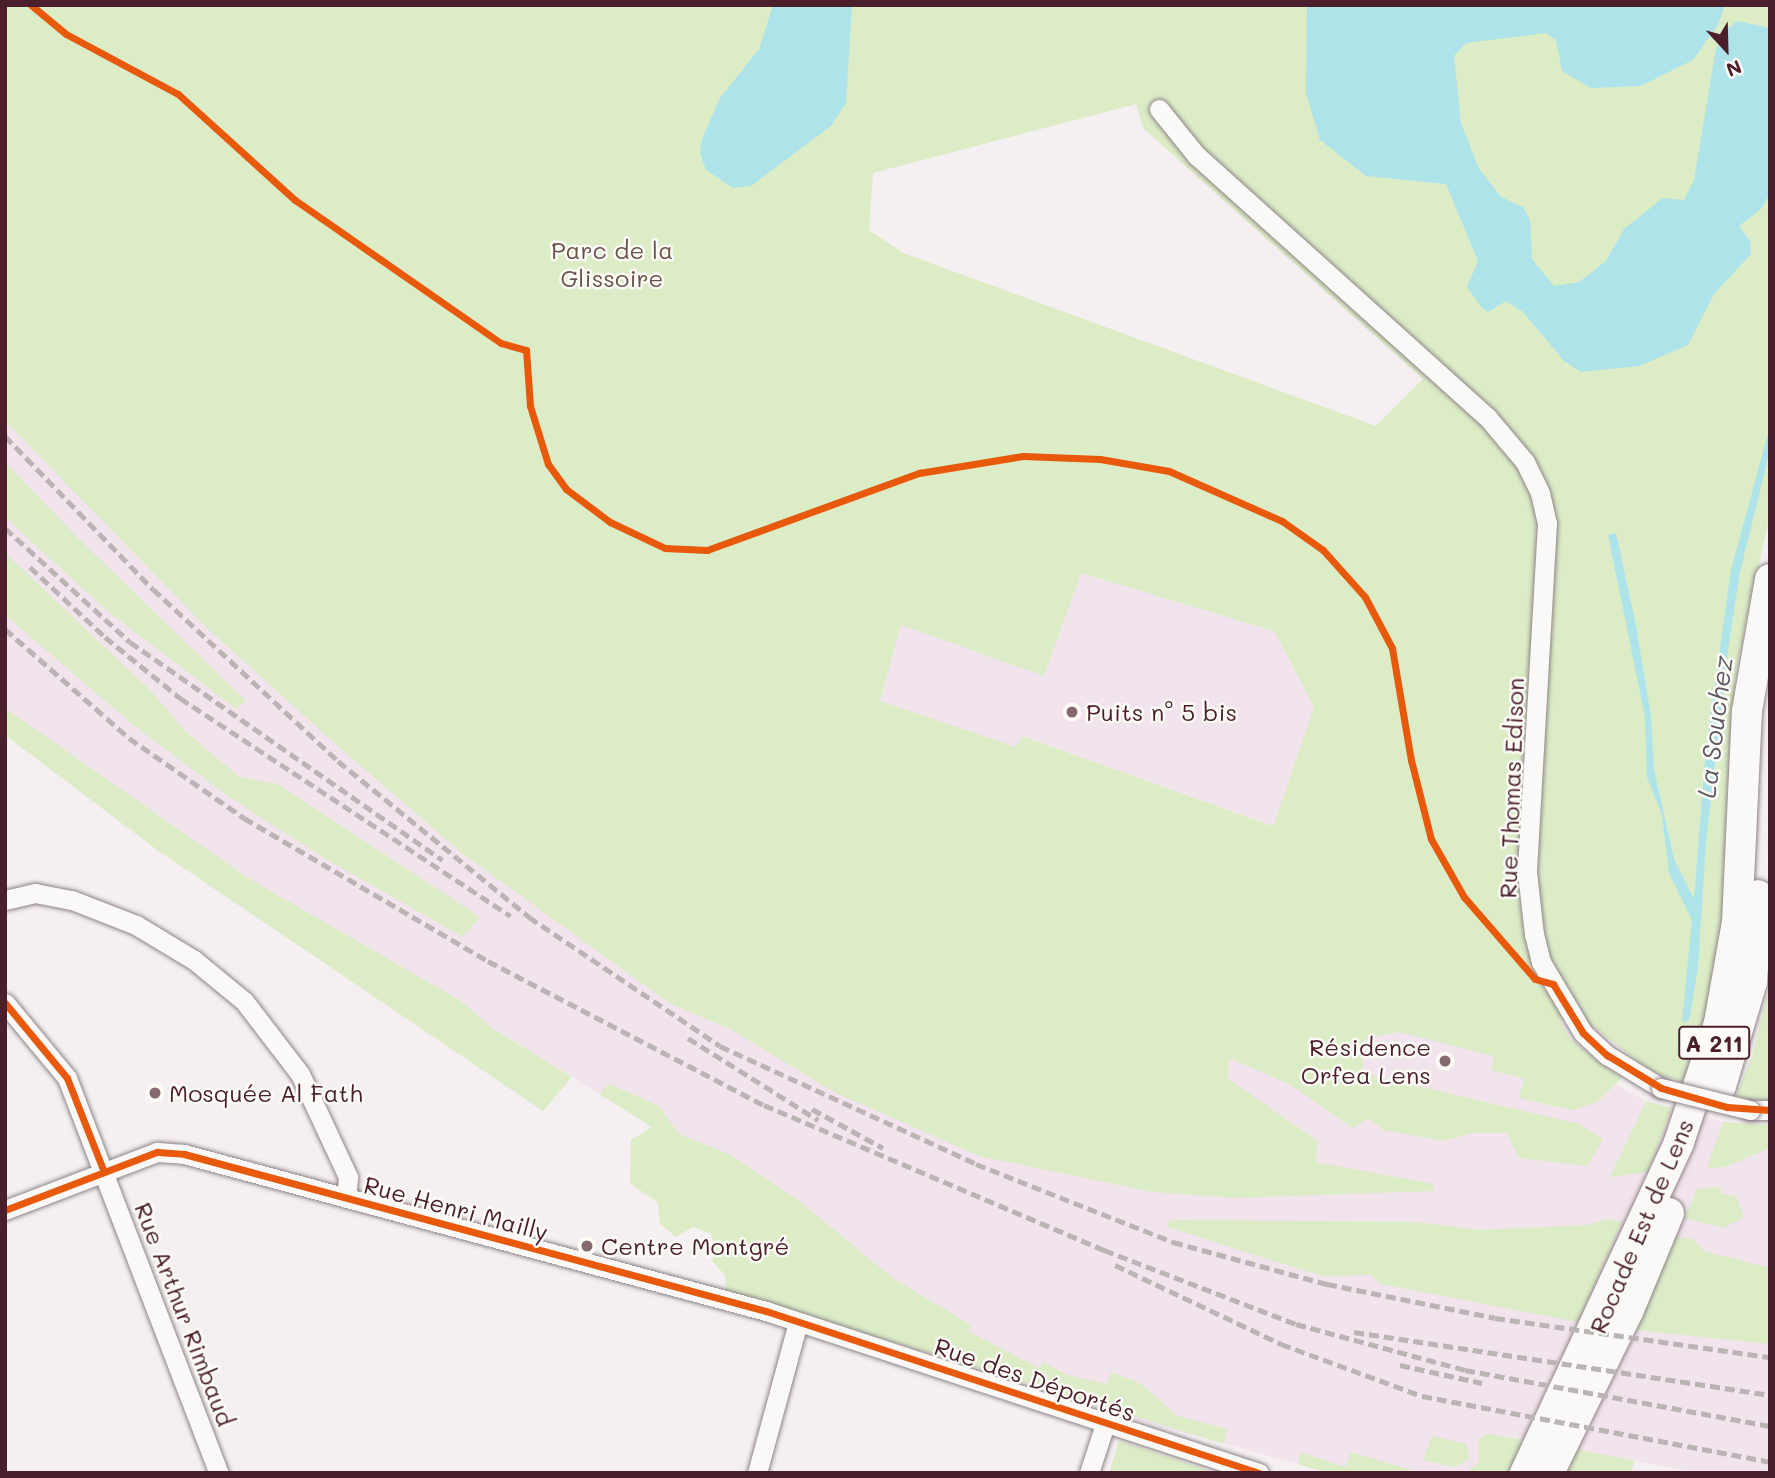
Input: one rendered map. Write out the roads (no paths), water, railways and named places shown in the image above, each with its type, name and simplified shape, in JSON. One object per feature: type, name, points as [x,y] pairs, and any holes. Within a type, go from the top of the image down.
[{"type":"highway","name":"Rocade Est de Lens","points":[[1525,1473],[1679,1142],[1719,1023],[1737,922],[1747,711],[1770,579]]},
{"type":"highway","name":"Rocade Est de Lens","points":[[1549,1473],[1628,1312],[1740,1031],[1752,982],[1756,940],[1762,768],[1770,695]]},
{"type":"street","name":"Rue Thomas Edison","points":[[1159,109],[1196,155],[1432,367],[1518,453],[1540,493],[1547,523],[1527,872],[1541,962],[1583,1033],[1608,1055],[1661,1088],[1760,1110]]},
{"type":"street","points":[[5,900],[34,892],[72,900],[136,925],[194,960],[244,1001],[300,1074],[348,1177],[346,1198]]},
{"type":"street","name":"Rue Arthur Rimbaud","points":[[5,1003],[67,1078],[219,1473]]},
{"type":"street","name":"Rue Henri Mailly","points":[[5,1210],[157,1152],[184,1154],[798,1322]]},
{"type":"street","points":[[757,1473],[798,1322]]},
{"type":"street","name":"Rue des Déportés","points":[[798,1322],[1259,1473]]},
{"type":"street","points":[[1089,1473],[1105,1424]]},
{"type":"water","points":[[773,5],[852,5],[846,103],[831,126],[751,186],[733,188],[706,170],[700,153],[702,139],[720,98],[759,49]]},
{"type":"water","points":[[1307,5],[1725,5],[1718,25],[1693,60],[1641,86],[1591,88],[1562,71],[1556,40],[1545,33],[1466,43],[1454,56],[1461,123],[1479,169],[1501,197],[1523,207],[1530,220],[1532,259],[1554,286],[1579,282],[1606,261],[1624,229],[1663,198],[1684,200],[1694,180],[1716,49],[1724,32],[1737,21],[1770,28],[1770,194],[1761,209],[1739,226],[1750,241],[1751,254],[1714,294],[1688,345],[1639,366],[1581,372],[1564,361],[1523,312],[1506,301],[1488,312],[1483,309],[1467,287],[1478,261],[1446,184],[1366,176],[1320,140],[1306,93]]},
{"type":"water","name":"La Souchez","points":[[1770,426],[1770,450],[1740,572],[1728,650],[1706,842],[1698,967],[1689,1021],[1682,1022],[1692,920],[1669,873],[1662,815],[1647,777],[1645,717],[1608,535],[1616,533],[1636,626],[1651,716],[1654,770],[1674,859],[1694,899],[1706,748],[1731,570]]},
{"type":"railway","points":[[5,436],[153,589],[338,761],[529,917],[720,1046],[976,1164],[1173,1242],[1327,1284],[1495,1318],[1770,1357]]},
{"type":"railway","points":[[5,528],[130,642],[442,860]]},
{"type":"railway","points":[[30,567],[105,637],[180,698],[511,916]]},
{"type":"railway","points":[[5,629],[129,738],[244,818],[488,961],[764,1105],[1104,1250],[1296,1324],[1465,1370],[1770,1426]]},
{"type":"railway","points":[[688,1038],[818,1120]]},
{"type":"railway","points":[[812,1109],[883,1148]]},
{"type":"railway","points":[[1115,1265],[1281,1344],[1422,1396],[1770,1462]]},
{"type":"railway","points":[[1354,1332],[1770,1395]]},
{"type":"railway","points":[[1400,1365],[1482,1383]]},
{"type":"place","name":"Puits n° 5 bis","points":[[1072,712]]},
{"type":"place","name":"Résidence Orfea Lens","points":[[1445,1061]]},
{"type":"place","name":"Mosquée Al Fath","points":[[155,1093]]},
{"type":"place","name":"Centre Montgré","points":[[587,1246]]},
{"type":"park label","name":"Parc de la Glissoire","points":[[612,264]]}]
